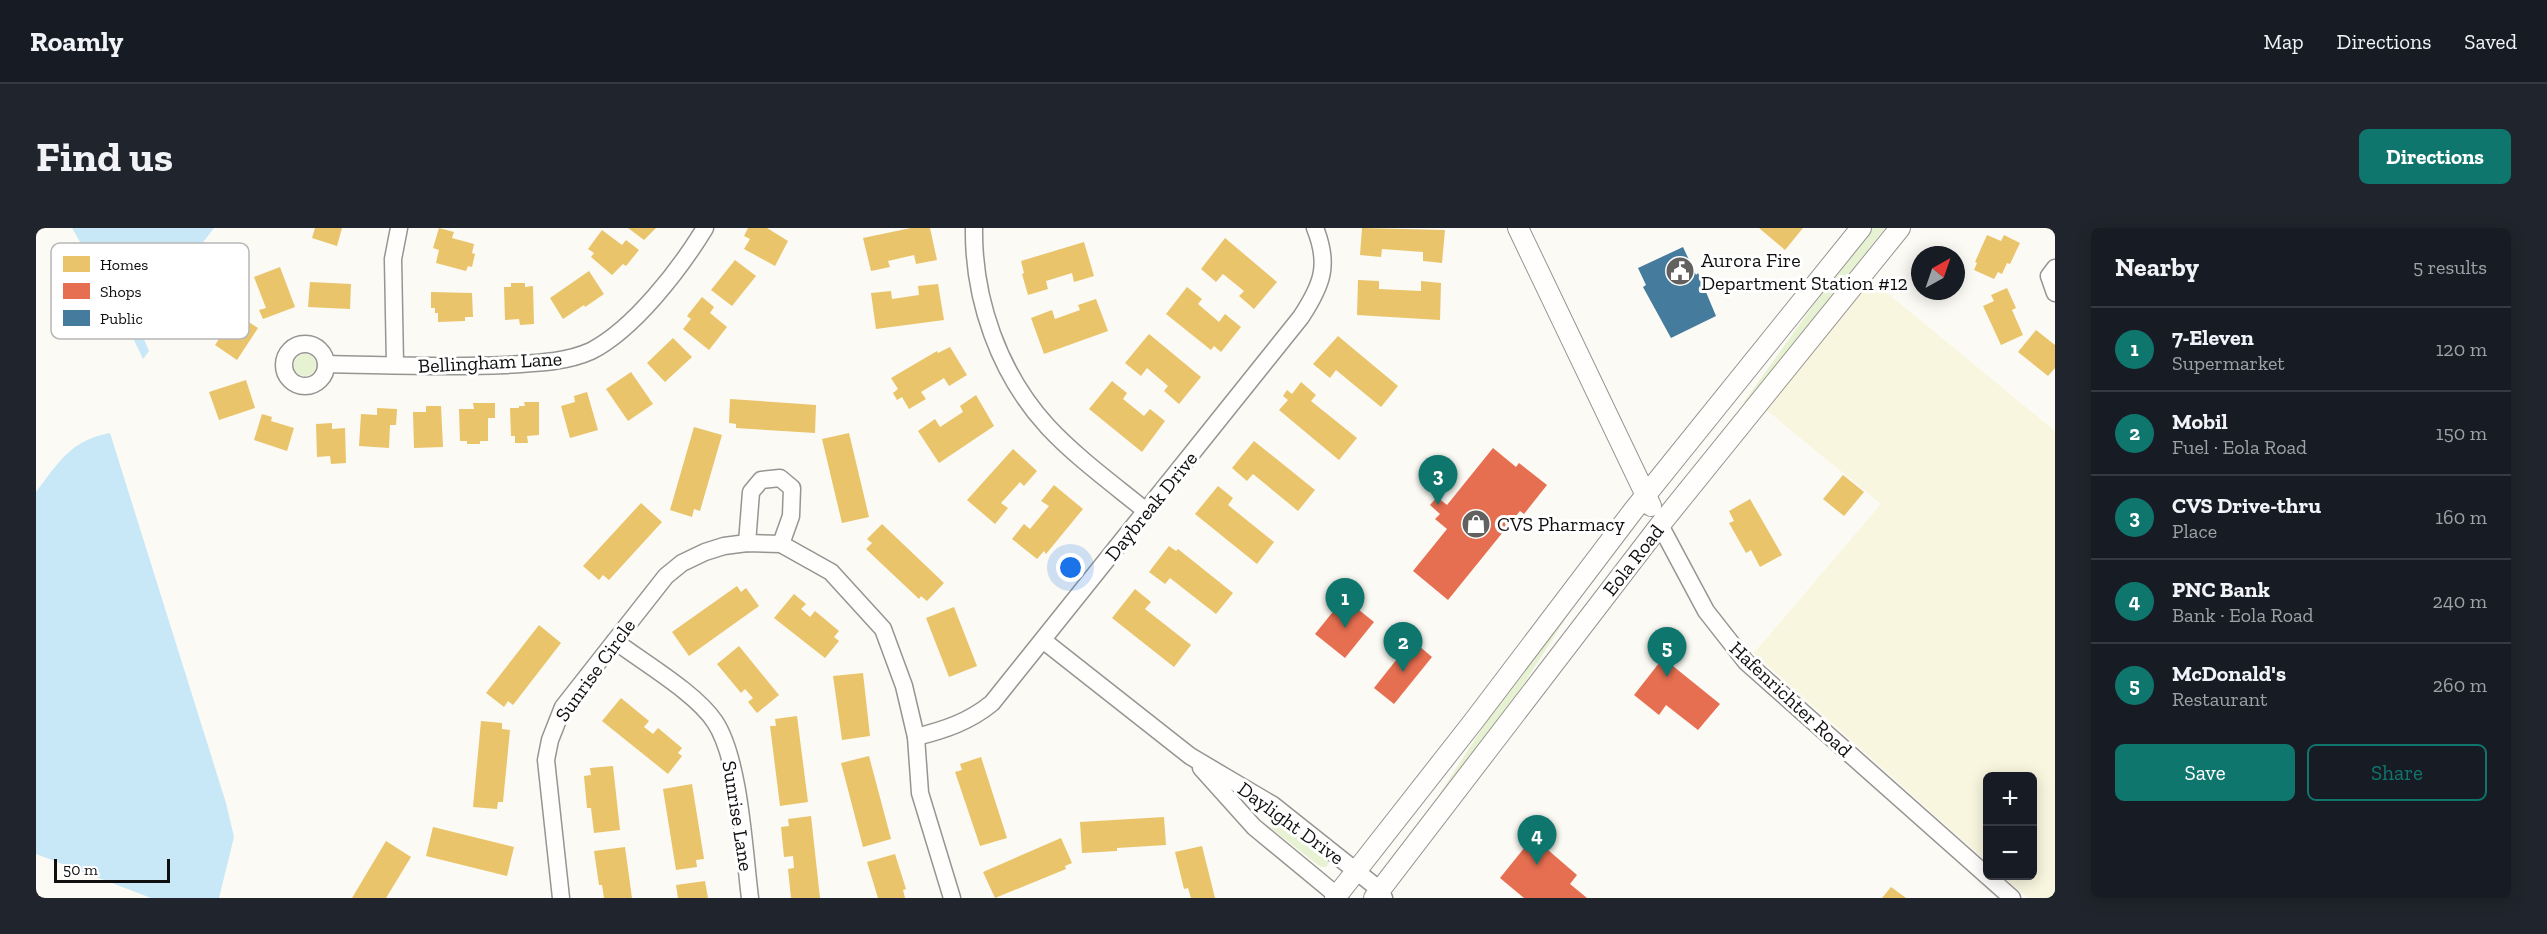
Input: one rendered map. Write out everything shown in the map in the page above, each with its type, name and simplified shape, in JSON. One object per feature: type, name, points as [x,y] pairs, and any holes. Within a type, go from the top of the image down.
[{"type":"street","points":[[395,365],[393,259],[399,228]]},
{"type":"street","name":"Bellingham Lane","points":[[326,364],[449,368],[560,361],[592,350],[614,337],[633,320],[694,246],[705,228]]},
{"type":"street","points":[[974,228],[978,280],[986,318],[1006,365],[1025,399],[1047,426],[1071,449],[1146,511]]},
{"type":"street","name":"Daybreak Drive","points":[[916,737],[951,728],[978,715],[1005,689],[1195,453],[1311,303],[1325,267],[1315,228]]},
{"type":"street","name":"Hafenrichter Road","points":[[1518,228],[1660,525],[1706,611],[1746,662],[2012,898]]},
{"type":"street","name":"Eola Road","points":[[1338,897],[1646,495],[1861,228]]},
{"type":"street","name":"Eola Road","points":[[1380,895],[1660,525],[1900,228]]},
{"type":"street","points":[[2055,268],[2049,276],[2055,293]]},
{"type":"street","points":[[747,543],[751,492],[761,480],[780,478],[792,488],[791,516],[781,544]]},
{"type":"street","name":"Sunrise Circle","points":[[561,898],[546,760],[550,740],[563,707],[666,576],[682,563],[705,552],[747,543],[781,544],[831,572],[883,629],[904,686],[916,737],[920,793],[952,898]]},
{"type":"street","name":"Sunrise Lane","points":[[615,641],[689,696],[716,723],[731,763],[750,898]]},
{"type":"street","name":"Daylight Drive","points":[[1044,641],[1190,756],[1273,805],[1357,871],[1380,895]]},
{"type":"street","name":"Daylight Drive","points":[[1190,756],[1254,826],[1338,897]]},
{"type":"shaded area","points":[[1870,279],[2055,431],[2055,898],[2028,898],[2007,880],[2037,880],[2037,772],[1983,772],[1983,858],[1754,653],[1881,504],[1765,409]]},
{"type":"green space","points":[[1872,228],[1885,228],[1746,404],[1744,402],[1840,268]]},
{"type":"green space","points":[[305,354],[313,357],[316,365],[313,373],[305,376],[297,373],[294,365],[297,357]]},
{"type":"green space","points":[[1566,612],[1569,613],[1500,721],[1437,802],[1435,801],[1504,695]]},
{"type":"green space","points":[[1272,820],[1278,820],[1327,859],[1329,862],[1326,867],[1321,867],[1272,829],[1270,824]]},
{"type":"water","points":[[72,228],[214,228],[202,243],[81,243]]},
{"type":"water","points":[[133,339],[144,339],[149,351],[143,359]]},
{"type":"water","points":[[110,433],[226,803],[234,837],[219,898],[151,898],[36,854],[36,492],[67,454],[85,441]]},
{"type":"building: Homes","points":[[315,228],[342,228],[337,246],[312,238]]},
{"type":"building: Homes","points":[[439,228],[454,232],[452,238],[474,244],[472,253],[475,254],[472,267],[468,266],[466,271],[436,263],[439,250],[433,248]]},
{"type":"building: Homes","points":[[628,228],[656,228],[644,240]]},
{"type":"building: Homes","points":[[748,228],[767,228],[788,241],[775,266],[744,249],[750,239],[744,236]]},
{"type":"building: Homes","points":[[911,228],[930,228],[937,260],[916,264],[914,255],[888,261],[890,267],[871,271],[863,238]]},
{"type":"building: Homes","points":[[1362,228],[1445,230],[1442,263],[1423,261],[1423,252],[1382,249],[1381,257],[1360,255]]},
{"type":"building: Homes","points":[[1759,228],[1803,228],[1785,250]]},
{"type":"building: Homes","points":[[602,230],[622,245],[626,240],[639,250],[626,266],[623,264],[612,275],[591,257],[594,253],[588,249]]},
{"type":"building: Homes","points":[[1987,235],[2001,241],[2004,235],[2020,243],[2010,264],[2007,263],[2002,274],[1998,272],[1994,279],[1974,270],[1977,263],[1975,262]]},
{"type":"building: Homes","points":[[1225,238],[1277,282],[1254,309],[1239,296],[1244,291],[1223,274],[1216,282],[1201,269]]},
{"type":"building: Homes","points":[[1084,242],[1094,276],[1074,282],[1072,273],[1046,281],[1048,289],[1028,295],[1021,261]]},
{"type":"building: Homes","points":[[735,260],[756,276],[732,306],[711,290]]},
{"type":"building: Homes","points":[[280,267],[295,307],[263,319],[259,310],[266,308],[254,277]]},
{"type":"building: Homes","points":[[589,271],[604,294],[563,319],[550,298]]},
{"type":"building: Homes","points":[[1358,280],[1379,281],[1379,289],[1421,291],[1421,281],[1441,283],[1440,320],[1357,315]]},
{"type":"building: Homes","points":[[310,282],[351,284],[350,309],[308,307]]},
{"type":"building: Homes","points":[[511,283],[525,283],[525,287],[533,286],[534,324],[520,325],[519,319],[505,320],[504,287],[511,287]]},
{"type":"building: Homes","points":[[938,284],[944,320],[876,329],[871,293],[891,291],[892,299],[919,295],[918,286]]},
{"type":"building: Homes","points":[[1187,287],[1202,299],[1198,304],[1219,322],[1225,314],[1241,327],[1221,352],[1214,346],[1211,350],[1166,314]]},
{"type":"building: Homes","points":[[2007,288],[2016,308],[2012,310],[2023,335],[2001,345],[1983,306],[1994,301],[1991,295]]},
{"type":"building: Homes","points":[[431,292],[472,293],[473,317],[465,317],[465,321],[438,322],[438,313],[435,313],[435,308],[431,308]]},
{"type":"building: Homes","points":[[702,297],[714,307],[710,313],[727,327],[709,350],[683,329],[691,319],[687,316]]},
{"type":"building: Homes","points":[[1096,299],[1108,331],[1044,354],[1031,318],[1052,310],[1055,319],[1080,310],[1078,305]]},
{"type":"building: Homes","points":[[249,322],[258,328],[237,360],[215,345],[219,339],[249,339]]},
{"type":"building: Homes","points":[[2036,330],[2055,345],[2055,368],[2048,376],[2018,352]]},
{"type":"building: Homes","points":[[1149,334],[1201,377],[1179,404],[1164,391],[1168,386],[1147,368],[1141,376],[1125,363]]},
{"type":"building: Homes","points":[[1338,336],[1398,386],[1381,407],[1336,370],[1330,378],[1313,364]]},
{"type":"building: Homes","points":[[673,338],[692,357],[665,382],[647,363]]},
{"type":"building: Homes","points":[[950,347],[967,375],[949,386],[944,378],[921,392],[926,399],[909,409],[902,397],[897,400],[893,393],[898,389],[891,378],[937,351],[938,353]]},
{"type":"building: Homes","points":[[631,372],[653,404],[628,421],[606,389]]},
{"type":"building: Homes","points":[[246,380],[255,408],[219,420],[209,392]]},
{"type":"building: Homes","points":[[1112,381],[1127,393],[1123,399],[1144,416],[1150,409],[1165,421],[1142,452],[1089,409]]},
{"type":"building: Homes","points":[[1301,382],[1316,395],[1311,401],[1357,438],[1339,460],[1279,410],[1288,400],[1283,396],[1287,390],[1292,394]]},
{"type":"building: Homes","points":[[587,392],[598,430],[570,438],[561,406],[575,402],[574,396]]},
{"type":"building: Homes","points":[[976,395],[994,426],[939,463],[918,431],[935,419],[940,427],[963,412],[960,406]]},
{"type":"building: Homes","points":[[730,399],[816,405],[815,433],[736,428],[736,424],[729,423]]},
{"type":"building: Homes","points":[[524,402],[539,402],[539,435],[527,436],[528,443],[515,443],[515,436],[511,436],[510,408],[525,406]]},
{"type":"building: Homes","points":[[473,403],[495,403],[495,418],[488,418],[488,441],[480,441],[480,444],[467,444],[467,441],[460,441],[459,409],[474,409]]},
{"type":"building: Homes","points":[[426,406],[441,406],[443,447],[414,448],[413,412],[426,412]]},
{"type":"building: Homes","points":[[377,408],[397,409],[396,425],[390,425],[389,448],[359,446],[361,414],[377,415]]},
{"type":"building: Homes","points":[[262,414],[272,417],[271,421],[294,428],[287,451],[254,440]]},
{"type":"building: Homes","points":[[332,423],[332,429],[345,428],[346,463],[331,464],[330,456],[317,457],[316,424]]},
{"type":"building: Homes","points":[[694,427],[722,435],[700,511],[694,509],[692,517],[670,510]]},
{"type":"building: Homes","points":[[849,433],[869,517],[842,523],[822,439]]},
{"type":"building: Homes","points":[[1254,441],[1315,490],[1298,511],[1253,474],[1247,481],[1232,468]]},
{"type":"building: Homes","points":[[1013,449],[1037,471],[1024,486],[1020,482],[1001,503],[1008,508],[995,524],[967,500]]},
{"type":"building: Homes","points":[[1843,475],[1864,492],[1844,516],[1823,499]]},
{"type":"building: Homes","points":[[1054,485],[1083,509],[1046,554],[1044,551],[1037,559],[1012,539],[1024,524],[1030,529],[1049,506],[1041,501]]},
{"type":"building: Homes","points":[[1218,486],[1233,498],[1228,505],[1274,542],[1257,564],[1195,514]]},
{"type":"building: Homes","points":[[1750,499],[1782,555],[1760,567],[1751,550],[1746,553],[1729,523],[1734,521],[1729,511]]},
{"type":"building: Homes","points":[[641,503],[662,522],[609,580],[603,575],[599,580],[583,566]]},
{"type":"building: Homes","points":[[882,524],[944,583],[927,601],[921,596],[919,599],[866,549],[872,543],[867,539]]},
{"type":"building: Homes","points":[[1169,546],[1176,551],[1178,549],[1233,593],[1216,614],[1170,578],[1165,584],[1149,572]]},
{"type":"building: Homes","points":[[737,586],[741,592],[746,588],[759,606],[689,656],[672,632]]},
{"type":"building: Homes","points":[[1135,589],[1151,602],[1145,609],[1191,645],[1174,667],[1112,618]]},
{"type":"building: Homes","points":[[794,594],[806,604],[801,609],[810,617],[815,611],[839,631],[834,637],[839,641],[825,658],[774,618]]},
{"type":"building: Homes","points":[[954,607],[977,666],[949,677],[926,618]]},
{"type":"building: Homes","points":[[539,625],[561,643],[513,705],[508,701],[504,707],[486,693]]},
{"type":"building: Homes","points":[[739,646],[779,695],[757,713],[748,702],[753,698],[745,689],[741,693],[717,664]]},
{"type":"building: Homes","points":[[863,673],[870,736],[842,740],[833,676]]},
{"type":"building: Homes","points":[[621,698],[649,721],[644,727],[653,734],[658,728],[682,748],[678,753],[682,756],[668,774],[602,721]]},
{"type":"building: Homes","points":[[797,716],[808,802],[780,806],[770,726],[776,726],[775,719]]},
{"type":"building: Homes","points":[[481,721],[502,723],[502,729],[510,730],[503,802],[498,802],[497,809],[473,807]]},
{"type":"building: Homes","points":[[869,756],[891,839],[863,847],[841,763]]},
{"type":"building: Homes","points":[[981,757],[1007,838],[980,846],[955,772],[962,770],[960,764]]},
{"type":"building: Homes","points":[[613,766],[620,830],[594,833],[591,808],[587,808],[584,776],[591,775],[590,768]]},
{"type":"building: Homes","points":[[692,784],[704,859],[696,860],[697,867],[676,870],[663,789]]},
{"type":"building: Homes","points":[[811,816],[820,898],[791,898],[788,869],[794,868],[793,856],[784,857],[781,827],[789,826],[788,819]]},
{"type":"building: Homes","points":[[1164,817],[1166,845],[1082,853],[1080,822]]},
{"type":"building: Homes","points":[[433,827],[514,847],[507,876],[426,856]]},
{"type":"building: Homes","points":[[1061,838],[1072,863],[1065,866],[1066,869],[995,898],[983,872]]},
{"type":"building: Homes","points":[[386,841],[411,857],[386,898],[352,898]]},
{"type":"building: Homes","points":[[1202,846],[1215,898],[1191,898],[1188,888],[1184,889],[1175,852]]},
{"type":"building: Homes","points":[[625,847],[632,898],[604,898],[602,885],[599,885],[594,851]]},
{"type":"building: Homes","points":[[895,854],[906,889],[903,890],[905,898],[878,898],[867,862]]},
{"type":"building: Homes","points":[[705,881],[708,898],[678,898],[676,885]]},
{"type":"building: Homes","points":[[1891,887],[1906,898],[1882,898]]},
{"type":"building: Shops","name":"CVS Pharmacy","points":[[1493,448],[1516,467],[1519,463],[1547,485],[1524,514],[1520,511],[1448,600],[1413,571],[1447,529],[1435,519],[1440,514],[1430,505],[1437,497],[1447,505]]},
{"type":"building: Shops","points":[[1344,598],[1374,622],[1345,658],[1315,634]]},
{"type":"building: Shops","points":[[1412,640],[1432,657],[1394,704],[1374,688]]},
{"type":"building: Shops","points":[[1663,658],[1720,704],[1698,730],[1666,705],[1659,715],[1634,695]]},
{"type":"building: Shops","points":[[1533,837],[1577,875],[1570,884],[1587,898],[1524,898],[1500,878]]},
{"type":"building: Public","points":[[1683,247],[1696,275],[1698,273],[1716,316],[1671,338],[1643,287],[1646,285],[1638,268]]},
{"type":"place","name":"Aurora Fire Department Station #12","points":[[1680,271]]},
{"type":"place","name":"CVS Drive-thru","points":[[1438,505]]},
{"type":"place","name":"CVS Pharmacy","points":[[1476,524]]},
{"type":"place","name":"7-Eleven","points":[[1345,628]]},
{"type":"place","name":"Mobil","points":[[1403,672]]},
{"type":"place","name":"McDonald's","points":[[1667,677]]},
{"type":"place","name":"PNC Bank","points":[[1537,865]]}]
